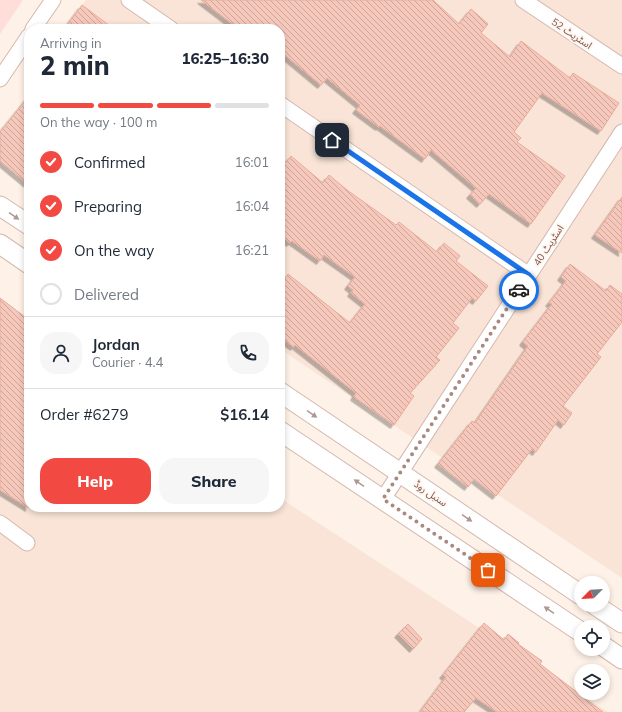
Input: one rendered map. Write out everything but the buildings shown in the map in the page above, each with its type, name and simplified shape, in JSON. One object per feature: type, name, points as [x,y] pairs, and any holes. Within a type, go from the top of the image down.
[{"type":"street","points":[[36,24],[53,0]]},
{"type":"street","points":[[129,0],[164,24]]},
{"type":"street","name":"اسٹریٹ 52","points":[[523,0],[622,66]]},
{"type":"street","points":[[0,79],[24,43]]},
{"type":"street","points":[[285,107],[529,275]]},
{"type":"street","name":"اسٹریٹ 40","points":[[383,499],[622,132]]},
{"type":"street","points":[[0,206],[24,222]]},
{"type":"street","points":[[0,244],[24,261]]},
{"type":"street","name":"سنبل روڈ","points":[[285,395],[574,590]]},
{"type":"street","points":[[285,434],[574,627]]},
{"type":"street","points":[[0,523],[27,543]]},
{"type":"street","points":[[606,612],[622,623]]},
{"type":"street","points":[[610,651],[622,659]]},
{"type":"shaded area","points":[[0,0],[23,0],[0,34]]},
{"type":"shaded area","points":[[86,0],[622,0],[622,578],[285,352],[285,24],[69,24]]},
{"type":"shaded area","points":[[0,315],[24,474],[24,512],[285,512],[285,501],[574,690],[574,700],[590,700],[608,712],[0,712]]},
{"type":"way so far","points":[[488,570],[383,499],[519,290]]},
{"type":"route","points":[[332,140],[529,275],[519,290]]}]
